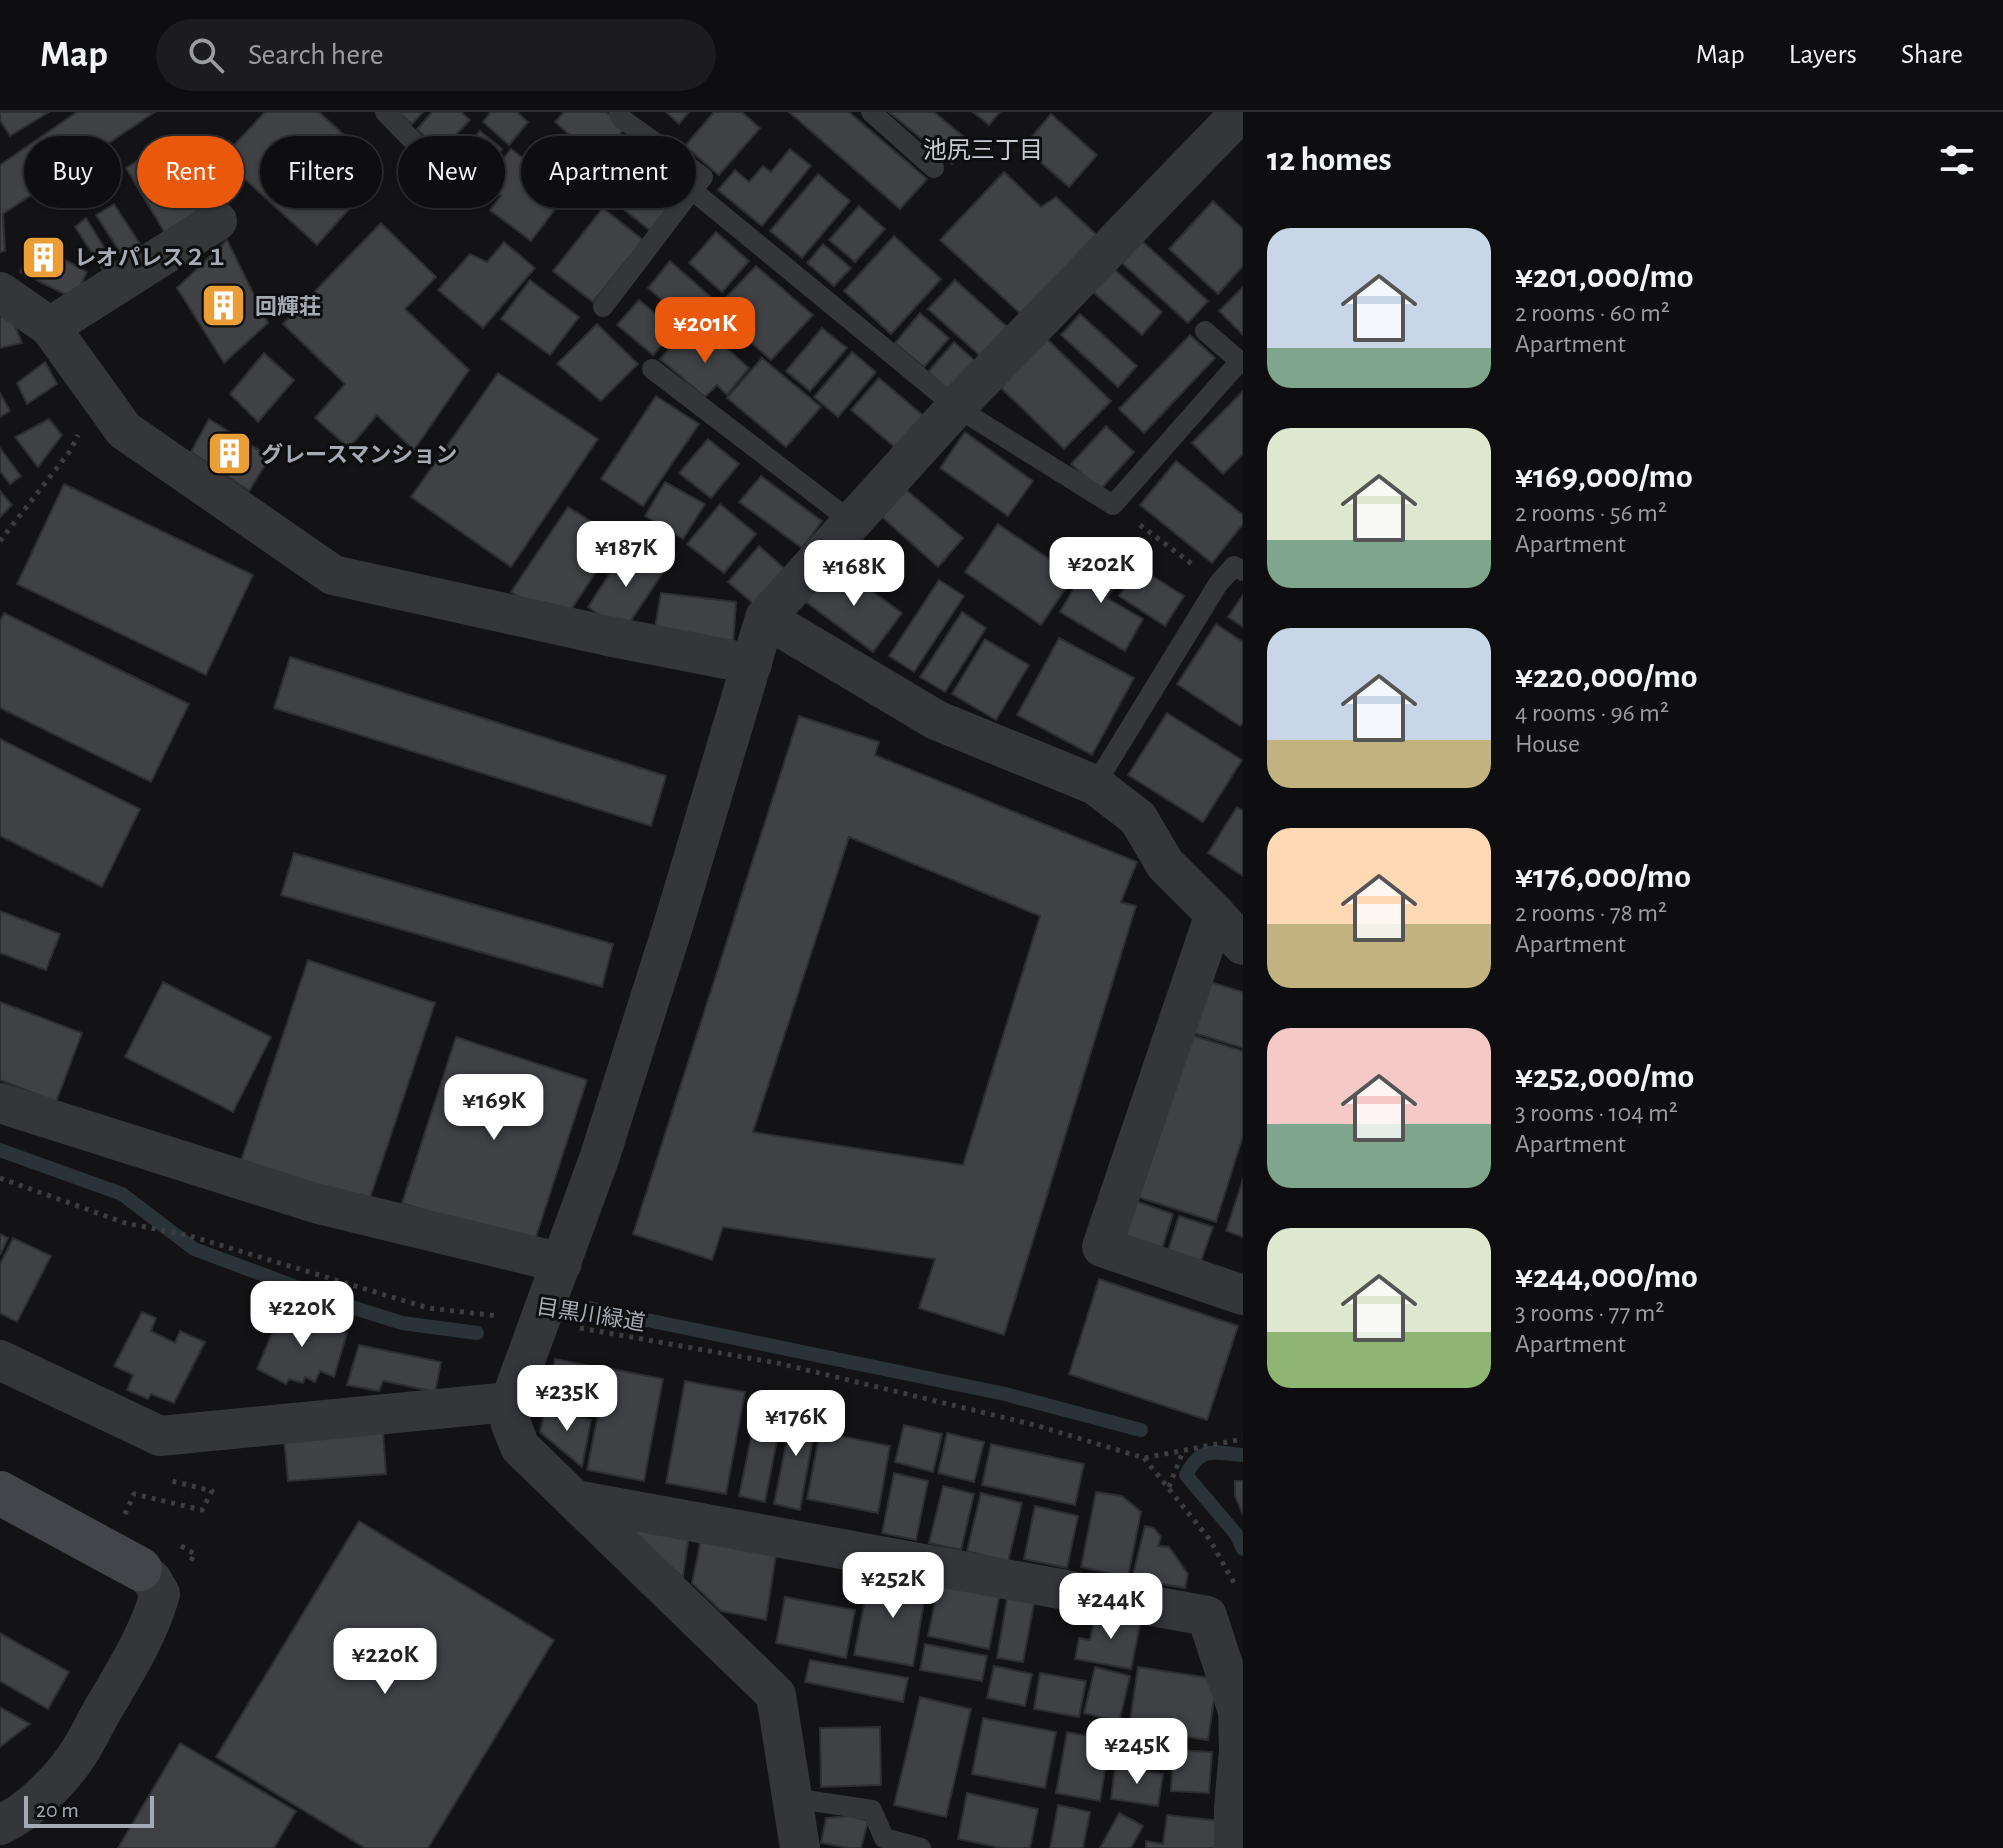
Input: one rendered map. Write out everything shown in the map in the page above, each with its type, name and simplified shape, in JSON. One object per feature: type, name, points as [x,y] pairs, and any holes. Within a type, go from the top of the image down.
[{"type":"street","points":[[800,1848],[776,1695],[520,1447],[511,1424],[510,1402],[605,1141],[765,618],[956,407],[1241,112]]},
{"type":"street","points":[[50,327],[217,221]]},
{"type":"street","points":[[0,292],[50,327],[124,430],[333,575],[608,636],[752,664]]},
{"type":"street","points":[[765,618],[936,720],[1095,785],[1138,818],[1165,864],[1243,945]]},
{"type":"street","points":[[1215,914],[1102,1247],[1243,1295]]},
{"type":"street","points":[[0,1103],[315,1203],[562,1263]]},
{"type":"street","points":[[0,1360],[160,1436],[510,1402]]},
{"type":"street","points":[[0,1493],[157,1568],[154,1614],[124,1675],[73,1761],[46,1791],[15,1818],[0,1825]]},
{"type":"street","points":[[575,1500],[1207,1616],[1238,1711],[1234,1848]]},
{"type":"lane","points":[[385,112],[408,136]]},
{"type":"lane","points":[[619,112],[621,118],[646,136]]},
{"type":"lane","points":[[871,112],[934,168]]},
{"type":"lane","points":[[696,193],[956,407],[1113,505],[1241,363],[1205,331]]},
{"type":"lane","points":[[603,307],[678,208]]},
{"type":"lane","points":[[652,369],[852,522]]},
{"type":"lane","points":[[1095,785],[1218,584],[1234,566],[1243,571]]},
{"type":"lane","points":[[792,1798],[872,1810],[884,1838],[921,1848]]},
{"type":"path","points":[[0,541],[70,451],[99,395]]},
{"type":"path","points":[[1113,505],[1218,584]]},
{"type":"path","name":"目黒川緑道","points":[[0,1178],[125,1223],[187,1235],[428,1308],[540,1321],[782,1364],[1035,1425],[1144,1458],[1243,1439]]},
{"type":"path","points":[[1169,1487],[1184,1450]]},
{"type":"path","points":[[1144,1458],[1210,1540],[1239,1590]]},
{"type":"path","points":[[136,1521],[124,1514],[134,1494],[202,1510],[212,1491],[166,1480],[168,1470]]},
{"type":"path","points":[[195,1554],[182,1576],[157,1568],[195,1554]]},
{"type":"building","points":[[0,112],[49,112],[10,136],[0,120]]},
{"type":"building","points":[[77,112],[155,112],[119,136],[42,136]]},
{"type":"building","points":[[265,112],[319,112],[345,136],[260,136],[260,193],[244,178],[243,136]]},
{"type":"building","points":[[398,112],[423,112],[412,124]]},
{"type":"building","points":[[432,112],[461,112],[470,120],[455,136],[424,136],[417,129]]},
{"type":"building","points":[[491,112],[517,112],[528,122],[509,145],[505,136],[499,136],[483,122]]},
{"type":"building","points":[[564,112],[606,112],[625,128],[618,136],[571,136],[555,122]]},
{"type":"building","points":[[666,112],[689,112],[679,124]]},
{"type":"building","points":[[714,112],[742,112],[760,128],[719,175],[696,155],[696,136],[694,136]]},
{"type":"building","points":[[789,112],[849,112],[927,179],[900,209]]},
{"type":"building","points":[[889,112],[934,112],[970,142],[952,164]]},
{"type":"building","points":[[973,112],[1000,112],[989,125]]},
{"type":"building","points":[[1051,114],[1097,155],[1069,187],[1023,147]]},
{"type":"building","points":[[24,148],[24,200],[3,214],[5,251],[0,252],[0,165]]},
{"type":"building","points":[[511,149],[521,157],[521,208],[556,208],[531,241],[490,210],[505,208],[505,157]]},
{"type":"building","points":[[790,149],[811,166],[762,226],[718,190],[735,170],[749,182],[763,166],[771,172]]},
{"type":"building","points":[[137,161],[137,186],[126,168]]},
{"type":"building","points":[[1004,172],[1041,207],[1056,197],[1099,237],[1024,317],[940,240]]},
{"type":"building","points":[[818,174],[850,201],[802,258],[770,231]]},
{"type":"building","points":[[1213,201],[1243,229],[1243,266],[1218,294],[1169,249]]},
{"type":"building","points":[[859,206],[885,229],[855,262],[829,240]]},
{"type":"building","points":[[107,208],[117,208],[144,250],[127,263],[96,215]]},
{"type":"building","points":[[150,208],[195,208],[200,217],[168,238]]},
{"type":"building","points":[[277,208],[350,208],[317,245]]},
{"type":"building","points":[[603,208],[643,240],[593,302],[553,271]]},
{"type":"building","points":[[622,208],[669,208],[652,232]]},
{"type":"building","points":[[86,218],[118,270],[108,278],[75,227]]},
{"type":"building","points":[[381,223],[436,277],[405,309],[469,370],[414,450],[377,415],[349,448],[315,418],[345,384],[283,324]]},
{"type":"building","points":[[716,232],[749,261],[722,292],[689,263]]},
{"type":"building","points":[[894,236],[941,279],[891,334],[844,291]]},
{"type":"building","name":"回輝荘","points":[[227,240],[268,323],[224,363],[177,288]]},
{"type":"building","points":[[1142,241],[1208,301],[1188,323],[1122,263]]},
{"type":"building","name":"レオパレス２１","points":[[33,242],[87,272],[74,299],[20,272]]},
{"type":"building","points":[[504,242],[535,268],[483,328],[438,290],[470,254],[487,262]]},
{"type":"building","points":[[823,244],[851,268],[834,286],[807,263]]},
{"type":"building","points":[[670,261],[712,298],[689,324],[648,288]]},
{"type":"building","points":[[1105,261],[1162,312],[1142,335],[1085,285]]},
{"type":"building","points":[[756,266],[813,315],[771,360],[714,310]]},
{"type":"building","points":[[530,280],[579,317],[550,355],[501,319]]},
{"type":"building","points":[[955,280],[1013,332],[986,361],[928,309]]},
{"type":"building","points":[[1243,287],[1243,335],[1219,311]]},
{"type":"building","points":[[639,300],[675,330],[653,355],[617,325]]},
{"type":"building","points":[[920,313],[949,338],[924,367],[895,343]]},
{"type":"building","points":[[1080,314],[1137,366],[1118,387],[1061,335]]},
{"type":"building","points":[[0,316],[13,321],[22,343],[0,348]]},
{"type":"building","points":[[597,324],[638,364],[601,401],[557,364]]},
{"type":"building","points":[[822,328],[847,348],[810,391],[786,371]]},
{"type":"building","points":[[684,333],[702,349],[714,337],[749,368],[727,395],[717,385],[705,397],[660,359]]},
{"type":"building","points":[[1190,335],[1215,358],[1144,433],[1119,409]]},
{"type":"building","points":[[1045,337],[1111,401],[1064,449],[998,385]]},
{"type":"building","points":[[954,342],[982,367],[956,397],[928,372]]},
{"type":"building","points":[[852,352],[876,372],[838,417],[814,397]]},
{"type":"building","points":[[264,353],[294,380],[258,422],[230,394]]},
{"type":"building","points":[[762,358],[821,407],[786,447],[727,398]]},
{"type":"building","points":[[45,362],[57,384],[27,404],[17,383]]},
{"type":"building","points":[[498,373],[598,439],[511,567],[411,497]]},
{"type":"building","points":[[879,378],[925,417],[897,449],[851,410]]},
{"type":"building","points":[[1243,391],[1243,454],[1223,474],[1192,443]]},
{"type":"building","points":[[0,393],[10,411],[0,417]]},
{"type":"building","points":[[656,396],[699,424],[643,506],[601,479]]},
{"type":"building","points":[[49,419],[62,435],[38,467],[15,437]]},
{"type":"building","name":"グレースマンション","points":[[209,419],[270,457],[249,491],[191,452]]},
{"type":"building","points":[[1106,426],[1134,452],[1100,490],[1071,464]]},
{"type":"building","points":[[965,432],[1033,481],[1008,516],[940,468]]},
{"type":"building","points":[[708,439],[739,464],[711,498],[679,473]]},
{"type":"building","points":[[0,448],[21,476],[10,484],[0,471]]},
{"type":"building","points":[[1176,461],[1243,515],[1243,524],[1212,563],[1140,505]]},
{"type":"building","points":[[761,476],[822,521],[802,548],[739,502]]},
{"type":"building","points":[[665,482],[705,504],[683,539],[645,516]]},
{"type":"building","points":[[64,484],[253,575],[206,675],[17,584]]},
{"type":"building","points":[[905,489],[963,538],[938,567],[882,517]]},
{"type":"building","points":[[0,491],[12,505],[0,517]]},
{"type":"building","points":[[720,504],[756,534],[724,573],[687,544]]},
{"type":"building","points":[[568,507],[618,538],[562,624],[511,592]]},
{"type":"building","points":[[998,524],[1074,576],[1041,625],[965,572]]},
{"type":"building","points":[[759,546],[793,576],[762,611],[728,582]]},
{"type":"building","points":[[627,547],[664,571],[624,631],[588,607]]},
{"type":"building","points":[[1093,555],[1123,572],[1107,598],[1143,619],[1125,651],[1060,612]]},
{"type":"building","points":[[835,564],[902,613],[873,652],[806,602]]},
{"type":"building","points":[[1138,567],[1184,596],[1165,626],[1119,596]]},
{"type":"building","points":[[939,580],[964,596],[914,672],[889,656]]},
{"type":"building","points":[[661,593],[736,602],[733,646],[654,633]]},
{"type":"building","points":[[1243,595],[1243,627],[1228,617]]},
{"type":"building","points":[[962,612],[986,628],[945,692],[920,677]]},
{"type":"building","points":[[4,613],[189,704],[151,782],[0,708],[0,621]]},
{"type":"building","points":[[1216,624],[1243,642],[1243,722],[1240,726],[1177,684]]},
{"type":"building","points":[[1059,638],[1134,678],[1092,755],[1017,715]]},
{"type":"building","points":[[985,639],[1029,665],[996,720],[952,694]]},
{"type":"building","points":[[290,657],[666,776],[651,826],[274,708]]},
{"type":"building","points":[[1167,713],[1242,760],[1203,822],[1128,775]]},
{"type":"building","points":[[799,716],[879,742],[875,755],[1137,862],[1121,902],[1136,906],[1004,1335],[919,1308],[935,1259],[723,1227],[712,1260],[633,1234]],"holes":[[[849,837],[1040,916],[963,1165],[753,1132]]]},
{"type":"building","points":[[0,739],[140,809],[102,887],[0,836]]},
{"type":"building","points":[[1237,807],[1243,811],[1243,876],[1208,853]]},
{"type":"building","points":[[294,853],[613,944],[602,987],[281,895]]},
{"type":"building","points":[[0,911],[60,934],[46,970],[0,953]]},
{"type":"building","points":[[308,960],[435,1003],[368,1204],[241,1161]]},
{"type":"building","points":[[1207,981],[1243,992],[1243,1048],[1191,1032]]},
{"type":"building","points":[[163,982],[271,1037],[233,1112],[125,1057]]},
{"type":"building","points":[[0,1002],[82,1033],[56,1102],[0,1080]]},
{"type":"building","points":[[1188,1034],[1243,1051],[1243,1136],[1216,1222],[1138,1197]]},
{"type":"building","points":[[456,1037],[587,1080],[533,1246],[402,1203]]},
{"type":"building","points":[[1243,1179],[1243,1237],[1226,1231]]},
{"type":"building","points":[[1133,1200],[1173,1214],[1162,1249],[1122,1235]]},
{"type":"building","points":[[1179,1216],[1213,1227],[1200,1264],[1167,1253]]},
{"type":"building","points":[[0,1234],[8,1238],[0,1255]]},
{"type":"building","points":[[13,1238],[51,1256],[17,1322],[0,1313],[0,1264]]},
{"type":"building","points":[[1099,1279],[1238,1326],[1207,1420],[1069,1374]]},
{"type":"building","points":[[282,1309],[347,1333],[334,1377],[320,1371],[315,1382],[305,1377],[303,1383],[289,1379],[286,1384],[257,1369]]},
{"type":"building","points":[[142,1312],[156,1318],[151,1331],[175,1343],[180,1331],[205,1342],[174,1403],[151,1394],[148,1399],[127,1390],[133,1375],[114,1366]]},
{"type":"building","points":[[359,1345],[441,1362],[435,1392],[383,1381],[379,1391],[347,1385]]},
{"type":"building","points":[[555,1359],[600,1368],[591,1414],[545,1405]]},
{"type":"building","points":[[607,1368],[663,1379],[644,1481],[587,1470]]},
{"type":"building","points":[[685,1381],[745,1392],[726,1494],[666,1483]]},
{"type":"building","points":[[759,1399],[784,1404],[765,1502],[739,1496]]},
{"type":"building","points":[[794,1405],[818,1410],[800,1510],[774,1504]]},
{"type":"building","points":[[545,1409],[591,1420],[582,1467],[540,1432]]},
{"type":"building","points":[[904,1425],[942,1434],[933,1472],[895,1462]]},
{"type":"building","points":[[383,1431],[386,1474],[288,1481],[284,1439]]},
{"type":"building","points":[[820,1432],[890,1446],[878,1513],[807,1499]]},
{"type":"building","points":[[947,1433],[984,1442],[974,1482],[938,1473]]},
{"type":"building","points":[[991,1444],[1084,1464],[1075,1505],[982,1485]]},
{"type":"building","points":[[894,1473],[928,1481],[916,1540],[882,1533]]},
{"type":"building","points":[[1235,1481],[1243,1481],[1243,1515],[1235,1496]]},
{"type":"building","points":[[943,1486],[974,1494],[961,1550],[929,1543]]},
{"type":"building","points":[[1096,1492],[1122,1496],[1141,1512],[1128,1577],[1081,1567]]},
{"type":"building","points":[[981,1493],[1022,1503],[1008,1562],[967,1551]]},
{"type":"building","points":[[1035,1506],[1078,1516],[1067,1568],[1024,1559]]},
{"type":"building","points":[[626,1518],[689,1534],[683,1577],[632,1537]]},
{"type":"building","points":[[359,1521],[554,1640],[428,1848],[365,1848],[216,1757]]},
{"type":"building","points":[[1145,1526],[1154,1528],[1161,1537],[1158,1546],[1169,1547],[1188,1574],[1185,1588],[1132,1579]]},
{"type":"building","points":[[702,1534],[777,1548],[766,1620],[721,1611],[692,1583]]},
{"type":"building","points":[[882,1571],[928,1580],[913,1666],[854,1655],[866,1595],[877,1597]]},
{"type":"building","points":[[939,1581],[1000,1593],[989,1649],[928,1636]]},
{"type":"building","points":[[1008,1593],[1035,1598],[1023,1662],[997,1658]]},
{"type":"building","points":[[785,1597],[855,1610],[846,1658],[776,1643]]},
{"type":"building","points":[[1096,1612],[1141,1620],[1131,1669],[1075,1659],[1079,1638],[1090,1640]]},
{"type":"building","points":[[0,1633],[69,1672],[48,1709],[0,1681]]},
{"type":"building","points":[[925,1644],[987,1656],[982,1681],[920,1670]]},
{"type":"building","points":[[810,1660],[908,1678],[903,1702],[805,1682]]},
{"type":"building","points":[[994,1666],[1032,1674],[1025,1706],[987,1698]]},
{"type":"building","points":[[1095,1667],[1130,1676],[1119,1722],[1084,1713]]},
{"type":"building","points":[[1138,1667],[1217,1679],[1208,1740],[1129,1728]]},
{"type":"building","points":[[1040,1673],[1086,1681],[1079,1717],[1034,1709]]},
{"type":"building","points":[[920,1697],[971,1709],[946,1817],[894,1805]]},
{"type":"building","points":[[0,1707],[30,1724],[0,1747]]},
{"type":"building","points":[[983,1718],[1056,1732],[1045,1788],[972,1774]]},
{"type":"building","points":[[880,1727],[881,1785],[821,1787],[820,1728]]},
{"type":"building","points":[[1067,1732],[1110,1740],[1100,1801],[1056,1793]]},
{"type":"building","points":[[180,1743],[296,1811],[274,1848],[118,1848]]},
{"type":"building","points":[[1173,1750],[1212,1752],[1209,1793],[1171,1791]]},
{"type":"building","points":[[1115,1766],[1163,1774],[1158,1806],[1111,1799]]},
{"type":"building","points":[[967,1793],[1038,1809],[1030,1848],[1001,1848],[958,1839]]},
{"type":"building","points":[[1058,1805],[1090,1812],[1083,1848],[1050,1848]]},
{"type":"building","points":[[1119,1813],[1143,1826],[1131,1848],[1100,1848]]},
{"type":"building","points":[[1167,1815],[1220,1821],[1217,1848],[1146,1848],[1146,1841],[1163,1844]]},
{"type":"building","points":[[852,1816],[868,1821],[861,1848],[821,1843],[826,1818]]},
{"type":"waterway","points":[[0,1150],[122,1194],[194,1249],[402,1323],[477,1333]]},
{"type":"waterway","points":[[589,1308],[1005,1394],[1141,1430]]},
{"type":"waterway","points":[[1243,1455],[1203,1455],[1186,1475],[1236,1534],[1243,1549]]},
{"type":"place","name":"レオパレス２１","points":[[43,257]]},
{"type":"place","name":"回輝荘","points":[[224,306]]},
{"type":"place","name":"グレースマンション","points":[[230,454]]},
{"type":"district","name":"池尻三丁目","points":[[983,150]]}]
